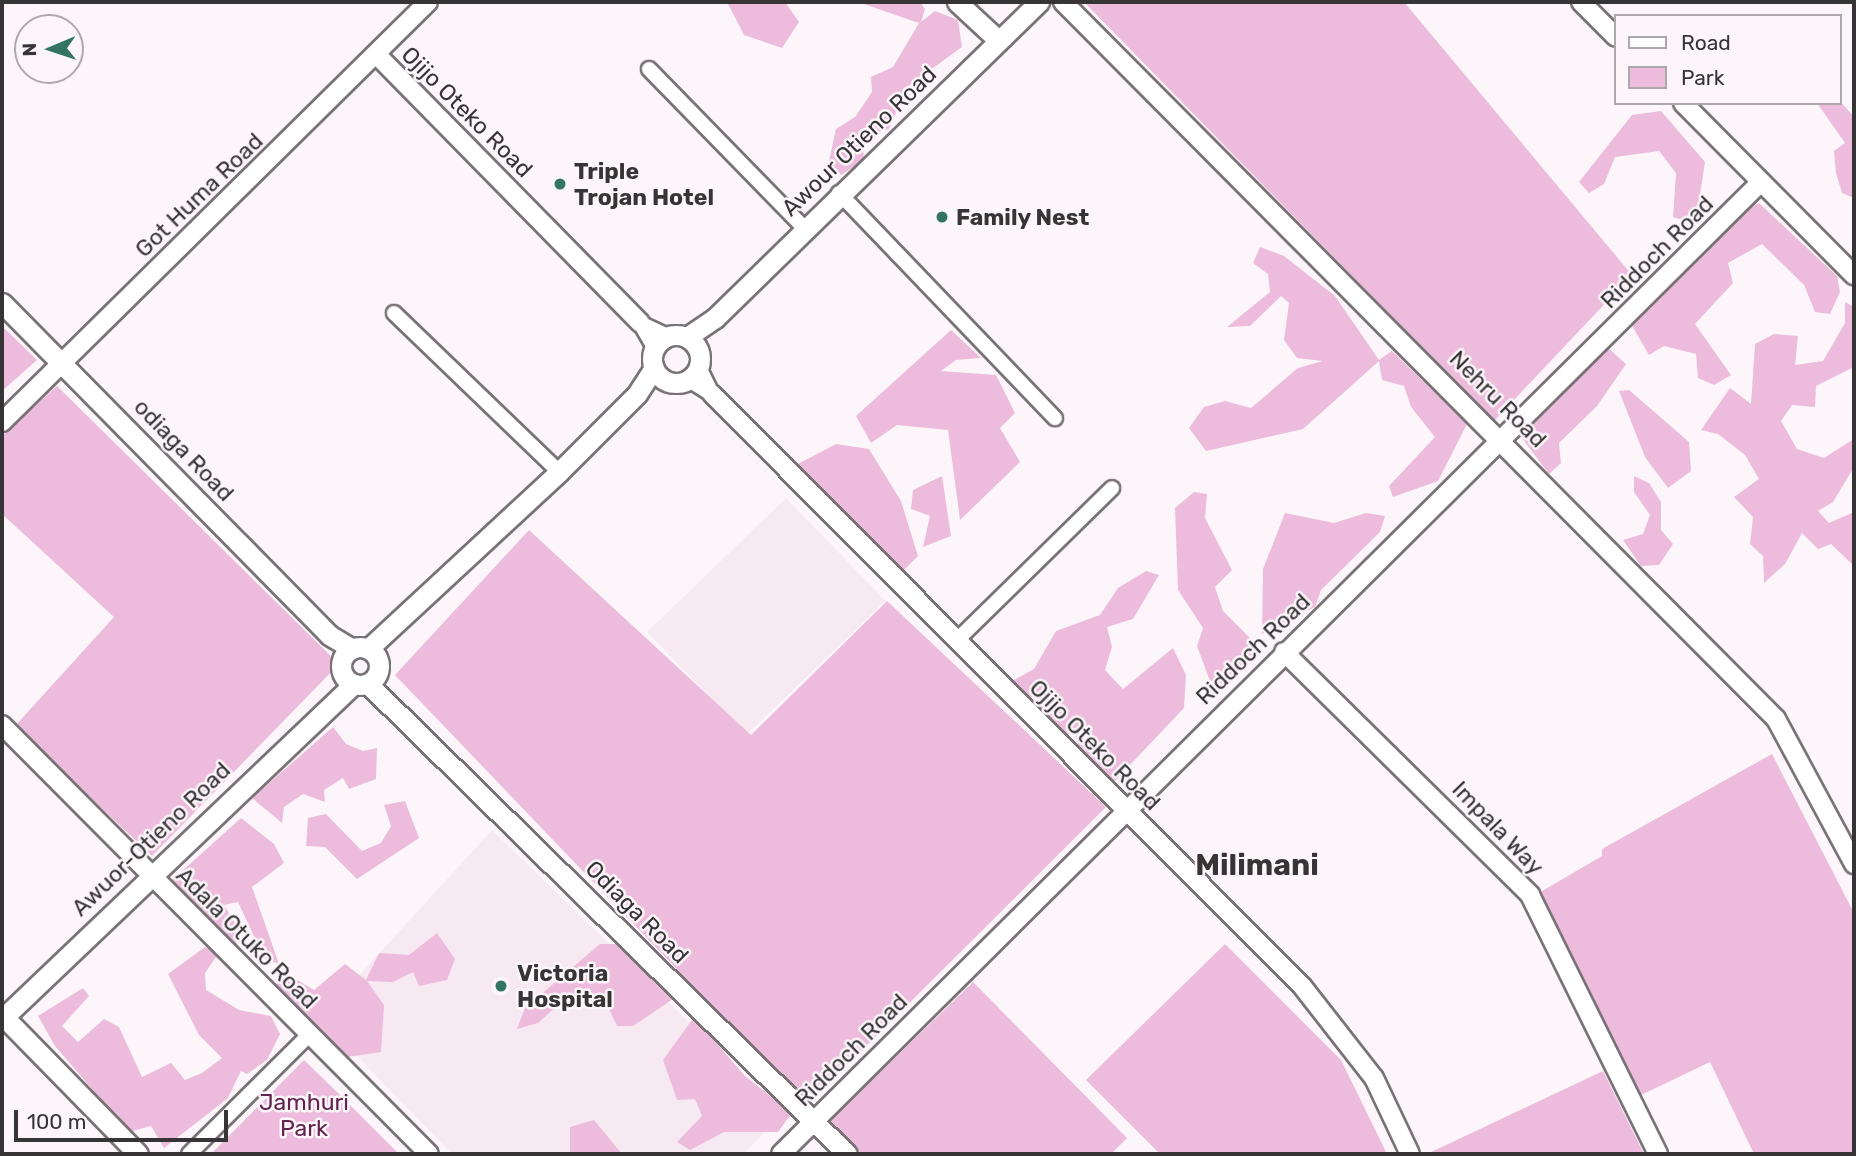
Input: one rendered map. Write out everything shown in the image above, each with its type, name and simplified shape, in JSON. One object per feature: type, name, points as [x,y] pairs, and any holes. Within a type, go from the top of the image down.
[{"type":"main road","points":[[957,2],[998,40]]},
{"type":"main road","name":"Awour Otieno Road","points":[[677,342],[715,318],[839,193],[1039,2]]},
{"type":"main road","name":"odiaga Road","points":[[2,303],[63,361],[360,666]]},
{"type":"main road","points":[[659,374],[694,374],[677,342]]},
{"type":"main road","points":[[360,666],[659,374],[677,342]]},
{"type":"main road","name":"Awuor-Otieno Road","points":[[2,1017],[336,696],[360,666]]},
{"type":"main road","name":"Odiaga Road","points":[[360,666],[392,705],[847,1154]]},
{"type":"main road","points":[[2,1017],[138,1154]]},
{"type":"street","name":"Got Huma Road","points":[[2,422],[377,56],[428,2]]},
{"type":"street","name":"Nehru Road","points":[[1063,2],[1504,440],[1776,719],[1854,864]]},
{"type":"street","points":[[1581,2],[1615,36]]},
{"type":"street","name":"Ojijo Oteko Road","points":[[377,56],[640,323],[677,342]]},
{"type":"street","points":[[649,69],[804,228]]},
{"type":"street","points":[[1685,105],[1854,275]]},
{"type":"street","name":"Riddoch Road","points":[[781,1154],[1123,810],[1504,440],[1761,182]]},
{"type":"street","points":[[839,193],[1055,418]]},
{"type":"street","points":[[394,313],[559,471]]},
{"type":"street","name":"Ojijo Oteko Road","points":[[694,374],[1343,1032],[1410,1154]]},
{"type":"street","points":[[957,640],[1112,488]]},
{"type":"street","name":"Impala Way","points":[[1284,653],[1530,895],[1658,1154]]},
{"type":"street","name":"Adala Otuko Road","points":[[2,725],[429,1154]]},
{"type":"street","points":[[189,1154],[309,1035]]},
{"type":"shaded area","points":[[786,498],[885,601],[747,735],[647,632]]},
{"type":"shaded area","name":"Victoria Hospital","points":[[492,830],[783,1114],[743,1154],[452,1154],[320,1018]]},
{"type":"green space","points":[[727,2],[785,2],[799,22],[782,48],[744,35]]},
{"type":"green space","points":[[858,2],[920,2],[925,9],[921,22],[935,11],[958,20],[962,47],[907,87],[889,129],[862,137],[864,160],[841,175],[829,161],[836,129],[855,117],[872,92],[871,77],[893,67],[919,23]]},
{"type":"green space","points":[[1084,2],[1404,2],[1632,275],[1494,421]]},
{"type":"green space","points":[[1842,103],[1854,117],[1854,198],[1842,193],[1836,173],[1834,151],[1845,143],[1818,105]]},
{"type":"green space","points":[[1661,111],[1705,162],[1698,208],[1682,220],[1673,217],[1676,173],[1659,151],[1615,157],[1604,184],[1589,193],[1579,182],[1632,115]]},
{"type":"green space","points":[[1759,203],[1837,276],[1840,292],[1830,314],[1815,312],[1804,285],[1762,244],[1728,263],[1733,283],[1695,324],[1731,375],[1714,385],[1698,378],[1696,354],[1664,346],[1649,355],[1631,324],[1738,214]]},
{"type":"green space","points":[[1260,247],[1284,256],[1335,296],[1379,360],[1392,351],[1467,424],[1438,481],[1393,497],[1389,486],[1435,437],[1411,407],[1404,386],[1382,380],[1379,361],[1303,429],[1206,451],[1189,428],[1204,407],[1225,401],[1251,408],[1298,368],[1323,361],[1297,358],[1284,340],[1289,303],[1281,296],[1250,326],[1227,327],[1270,292],[1268,274],[1253,263]]},
{"type":"green space","points":[[1845,302],[1854,307],[1854,367],[1816,386],[1815,407],[1792,405],[1781,421],[1797,449],[1824,458],[1854,439],[1854,467],[1833,502],[1818,511],[1829,523],[1854,512],[1854,566],[1831,544],[1818,549],[1802,533],[1785,564],[1764,583],[1763,556],[1750,544],[1753,517],[1734,497],[1759,479],[1745,455],[1718,434],[1701,430],[1730,388],[1751,404],[1755,344],[1774,334],[1798,336],[1795,365],[1823,361],[1845,323]]},
{"type":"green space","points":[[2,326],[37,360],[2,391]]},
{"type":"green space","points":[[951,330],[981,358],[956,360],[941,371],[996,375],[1015,413],[1000,428],[1020,462],[960,520],[948,430],[897,425],[871,443],[856,416]]},
{"type":"green space","points":[[1606,346],[1626,364],[1597,406],[1559,443],[1561,463],[1549,474],[1519,434]]},
{"type":"green space","points":[[57,386],[339,664],[152,856],[15,726],[114,617],[2,514],[2,436]]},
{"type":"green space","points":[[1629,390],[1689,442],[1691,471],[1668,488],[1645,457],[1619,391]]},
{"type":"green space","points":[[836,444],[869,449],[901,501],[918,556],[904,570],[796,465]]},
{"type":"green space","points":[[942,476],[951,536],[923,547],[930,516],[911,509],[913,490]]},
{"type":"green space","points":[[1634,476],[1649,483],[1661,502],[1661,530],[1673,544],[1659,565],[1641,566],[1623,540],[1643,534],[1650,515],[1634,492]]},
{"type":"green space","points":[[1194,492],[1207,494],[1205,518],[1232,570],[1215,587],[1223,611],[1249,637],[1254,653],[1229,685],[1210,681],[1197,646],[1203,628],[1178,590],[1175,508]]},
{"type":"green space","points":[[1285,513],[1334,523],[1366,513],[1385,516],[1380,532],[1321,590],[1315,607],[1262,634],[1263,569]]},
{"type":"green space","points":[[529,530],[751,735],[887,601],[1106,807],[807,1105],[395,675]]},
{"type":"green space","points":[[1146,571],[1159,575],[1133,619],[1107,627],[1112,647],[1105,670],[1123,689],[1173,648],[1186,675],[1184,708],[1111,785],[1079,750],[1075,733],[1060,736],[1039,712],[1039,697],[1024,697],[1012,681],[1034,669],[1056,631],[1100,615],[1118,588]]},
{"type":"green space","points":[[333,727],[346,744],[363,751],[377,748],[376,779],[349,789],[343,778],[324,790],[325,802],[303,794],[284,807],[282,823],[252,798]]},
{"type":"green space","points":[[1772,754],[1854,913],[1854,1154],[1754,1154],[1710,1062],[1639,1096],[1537,894],[1602,856],[1602,849]]},
{"type":"green space","points":[[405,801],[419,838],[357,879],[325,847],[306,846],[308,818],[326,814],[362,851],[381,843],[391,826],[384,805]]},
{"type":"green space","points":[[241,818],[274,844],[284,863],[252,887],[279,964],[264,958],[238,902],[224,905],[238,928],[236,948],[171,881]]},
{"type":"green space","points":[[437,933],[455,959],[447,980],[419,986],[413,972],[393,982],[367,981],[384,1005],[381,1052],[348,1057],[287,1012],[276,981],[289,975],[314,990],[345,964],[366,980],[379,953],[409,955]]},
{"type":"green space","points":[[600,944],[618,944],[676,997],[633,1026],[617,1026],[607,1005],[568,996],[538,1023],[517,1029],[525,1008]]},
{"type":"green space","points":[[1225,944],[1341,1060],[1387,1154],[1160,1154],[1086,1080]]},
{"type":"green space","points":[[205,947],[218,954],[205,973],[206,990],[239,1010],[271,1016],[280,1034],[267,1060],[247,1074],[241,1071],[228,1098],[164,1148],[151,1126],[129,1132],[55,1046],[38,1016],[83,988],[89,996],[62,1026],[78,1042],[104,1019],[119,1027],[142,1077],[171,1063],[185,1080],[202,1073],[222,1058],[199,1035],[168,974]]},
{"type":"green space","points":[[973,982],[1127,1138],[1111,1154],[862,1154],[829,1122]]},
{"type":"green space","points":[[694,1017],[745,1076],[792,1113],[778,1132],[724,1132],[690,1150],[677,1142],[702,1116],[695,1099],[677,1100],[663,1060]]},
{"type":"green space","name":"Jamhuri Park","points":[[304,1060],[336,1091],[399,1154],[211,1154]]},
{"type":"green space","points":[[1603,1071],[1644,1154],[1427,1154]]},
{"type":"green space","points":[[594,1120],[622,1154],[570,1154],[570,1127]]},
{"type":"place","name":"Triple Trojan Hotel","points":[[560,184]]},
{"type":"place","name":"Family Nest","points":[[942,217]]},
{"type":"place","name":"Victoria Hospital","points":[[501,986]]},
{"type":"district","name":"Milimani","points":[[1257,865]]}]
